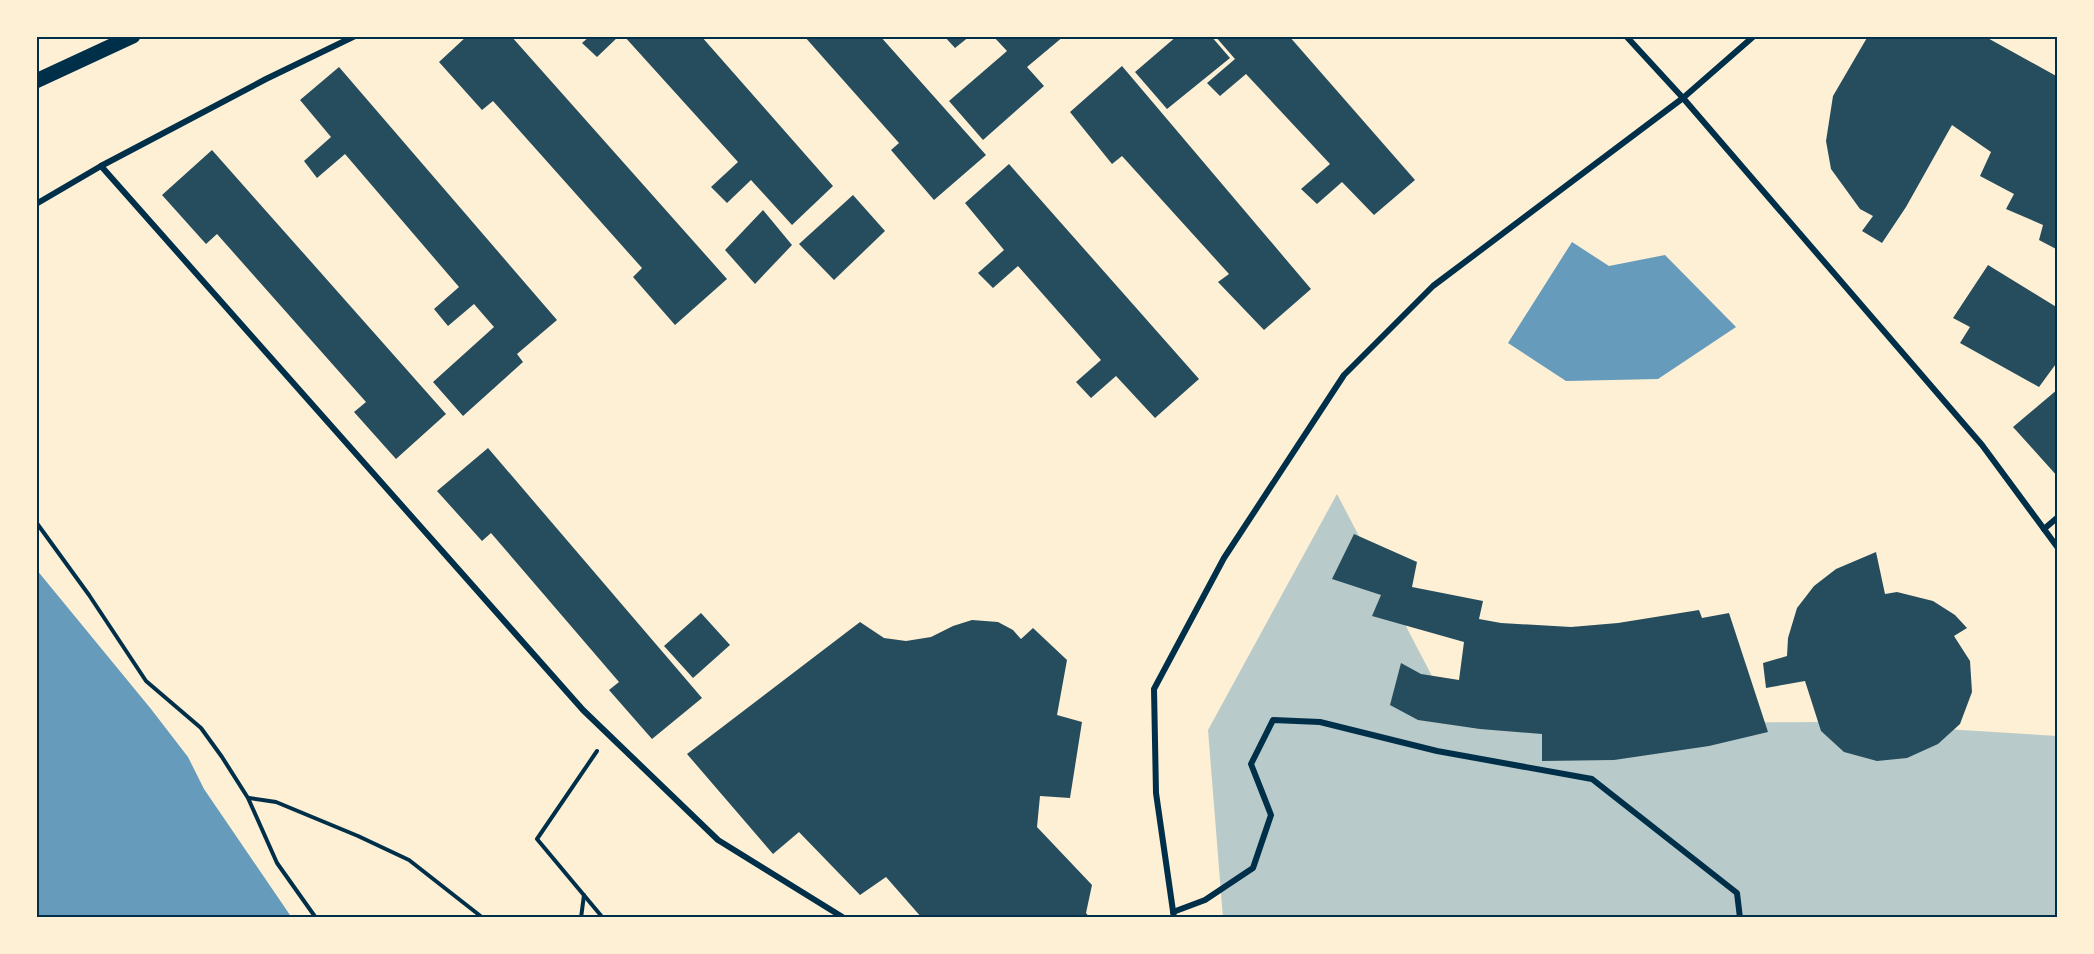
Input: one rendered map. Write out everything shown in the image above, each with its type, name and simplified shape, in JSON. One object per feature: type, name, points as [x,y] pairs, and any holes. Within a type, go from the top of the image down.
[{"type":"main road","points":[[36,81],[133,36]]},
{"type":"street","points":[[36,204],[101,166],[355,36]]},
{"type":"street","points":[[1626,36],[1683,98],[1982,445],[2058,548]]},
{"type":"street","points":[[1740,918],[1737,893],[1592,779],[1437,751],[1320,722],[1273,720],[1251,764],[1270,815],[1253,868],[1205,900],[1173,915],[1156,793],[1154,689],[1224,558],[1344,375],[1433,286],[1683,98],[1754,36]]},
{"type":"street","points":[[101,166],[575,701],[718,840],[844,918]]},
{"type":"street","points":[[2044,529],[2058,517]]},
{"type":"path","points":[[36,522],[89,595],[146,681],[201,728],[222,757],[248,798],[277,863],[316,918]]},
{"type":"path","points":[[603,918],[537,839],[609,734]]},
{"type":"path","points":[[248,798],[276,802],[409,860],[483,918]]},
{"type":"path","points":[[581,918],[584,895]]},
{"type":"shaded area","points":[[1337,494],[1457,724],[1833,722],[2058,736],[2058,918],[1223,918],[1208,730]]},
{"type":"water","points":[[1572,242],[1609,266],[1665,255],[1736,327],[1658,379],[1566,381],[1508,343]]},
{"type":"water","points":[[36,569],[188,757],[204,789],[292,918],[36,918]]},
{"type":"building","points":[[467,36],[511,36],[727,279],[675,325],[633,277],[642,268],[493,101],[482,110],[439,62]]},
{"type":"building","points":[[590,36],[619,36],[597,57],[582,43]]},
{"type":"building","points":[[624,36],[701,36],[833,186],[792,225],[751,180],[727,203],[711,187],[738,162]]},
{"type":"building","points":[[804,36],[880,36],[986,155],[934,200],[891,150],[899,143]]},
{"type":"building","points":[[944,36],[970,36],[955,48]]},
{"type":"building","points":[[993,36],[1064,36],[1027,67],[1044,86],[983,140],[949,101],[1007,51]]},
{"type":"building","points":[[1177,36],[1211,36],[1230,58],[1167,109],[1135,72]]},
{"type":"building","points":[[1215,36],[1289,36],[1415,180],[1374,215],[1342,182],[1317,204],[1301,189],[1330,164],[1246,74],[1220,96],[1207,83],[1235,59]]},
{"type":"building","points":[[1868,36],[1984,36],[2058,77],[2058,250],[2039,240],[2043,225],[2006,209],[2014,194],[1980,176],[1991,152],[1952,125],[1906,207],[1882,243],[1862,231],[1873,216],[1860,209],[1831,169],[1826,141],[1833,96]]},
{"type":"building","points":[[1122,66],[1311,289],[1264,330],[1218,282],[1229,274],[1122,156],[1112,164],[1070,112]]},
{"type":"building","points":[[339,67],[557,320],[517,354],[523,362],[463,416],[433,382],[494,327],[474,304],[448,326],[434,309],[459,287],[345,154],[317,178],[304,161],[331,137],[300,100]]},
{"type":"building","points":[[212,150],[446,414],[396,459],[354,412],[366,402],[217,234],[206,244],[162,195]]},
{"type":"building","points":[[1009,164],[1199,379],[1155,418],[1116,376],[1091,398],[1076,382],[1101,360],[1018,266],[993,288],[978,273],[1004,250],[965,203]]},
{"type":"building","points":[[853,195],[885,231],[834,280],[799,244]]},
{"type":"building","points":[[763,210],[792,245],[755,284],[725,250]]},
{"type":"building","points":[[1988,265],[2058,308],[2058,361],[2039,387],[1960,343],[1970,327],[1953,318]]},
{"type":"building","points":[[2058,389],[2058,477],[2013,427]]},
{"type":"building","points":[[488,448],[702,698],[652,739],[609,690],[619,682],[491,533],[482,541],[437,491]]},
{"type":"building","points":[[1354,534],[1417,562],[1412,587],[1483,601],[1479,619],[1501,623],[1571,627],[1618,623],[1699,610],[1702,618],[1729,613],[1768,732],[1709,746],[1614,760],[1542,761],[1542,734],[1480,729],[1418,720],[1390,705],[1401,663],[1421,674],[1459,680],[1464,642],[1372,616],[1381,595],[1332,579]]},
{"type":"building","points":[[1876,552],[1885,594],[1897,592],[1933,601],[1955,615],[1967,628],[1954,636],[1970,661],[1972,692],[1960,724],[1938,744],[1907,758],[1877,761],[1844,752],[1821,731],[1805,681],[1766,688],[1763,663],[1787,656],[1788,638],[1797,608],[1814,586],[1836,569]]},
{"type":"building","points":[[701,613],[730,645],[693,678],[664,646]]},
{"type":"building","points":[[972,620],[998,622],[1013,630],[1021,639],[1033,628],[1067,660],[1057,715],[1082,722],[1070,798],[1040,796],[1037,827],[1092,885],[1086,913],[1090,918],[922,918],[886,877],[860,895],[799,832],[773,854],[687,754],[860,622],[884,638],[906,641],[931,637]]}]
